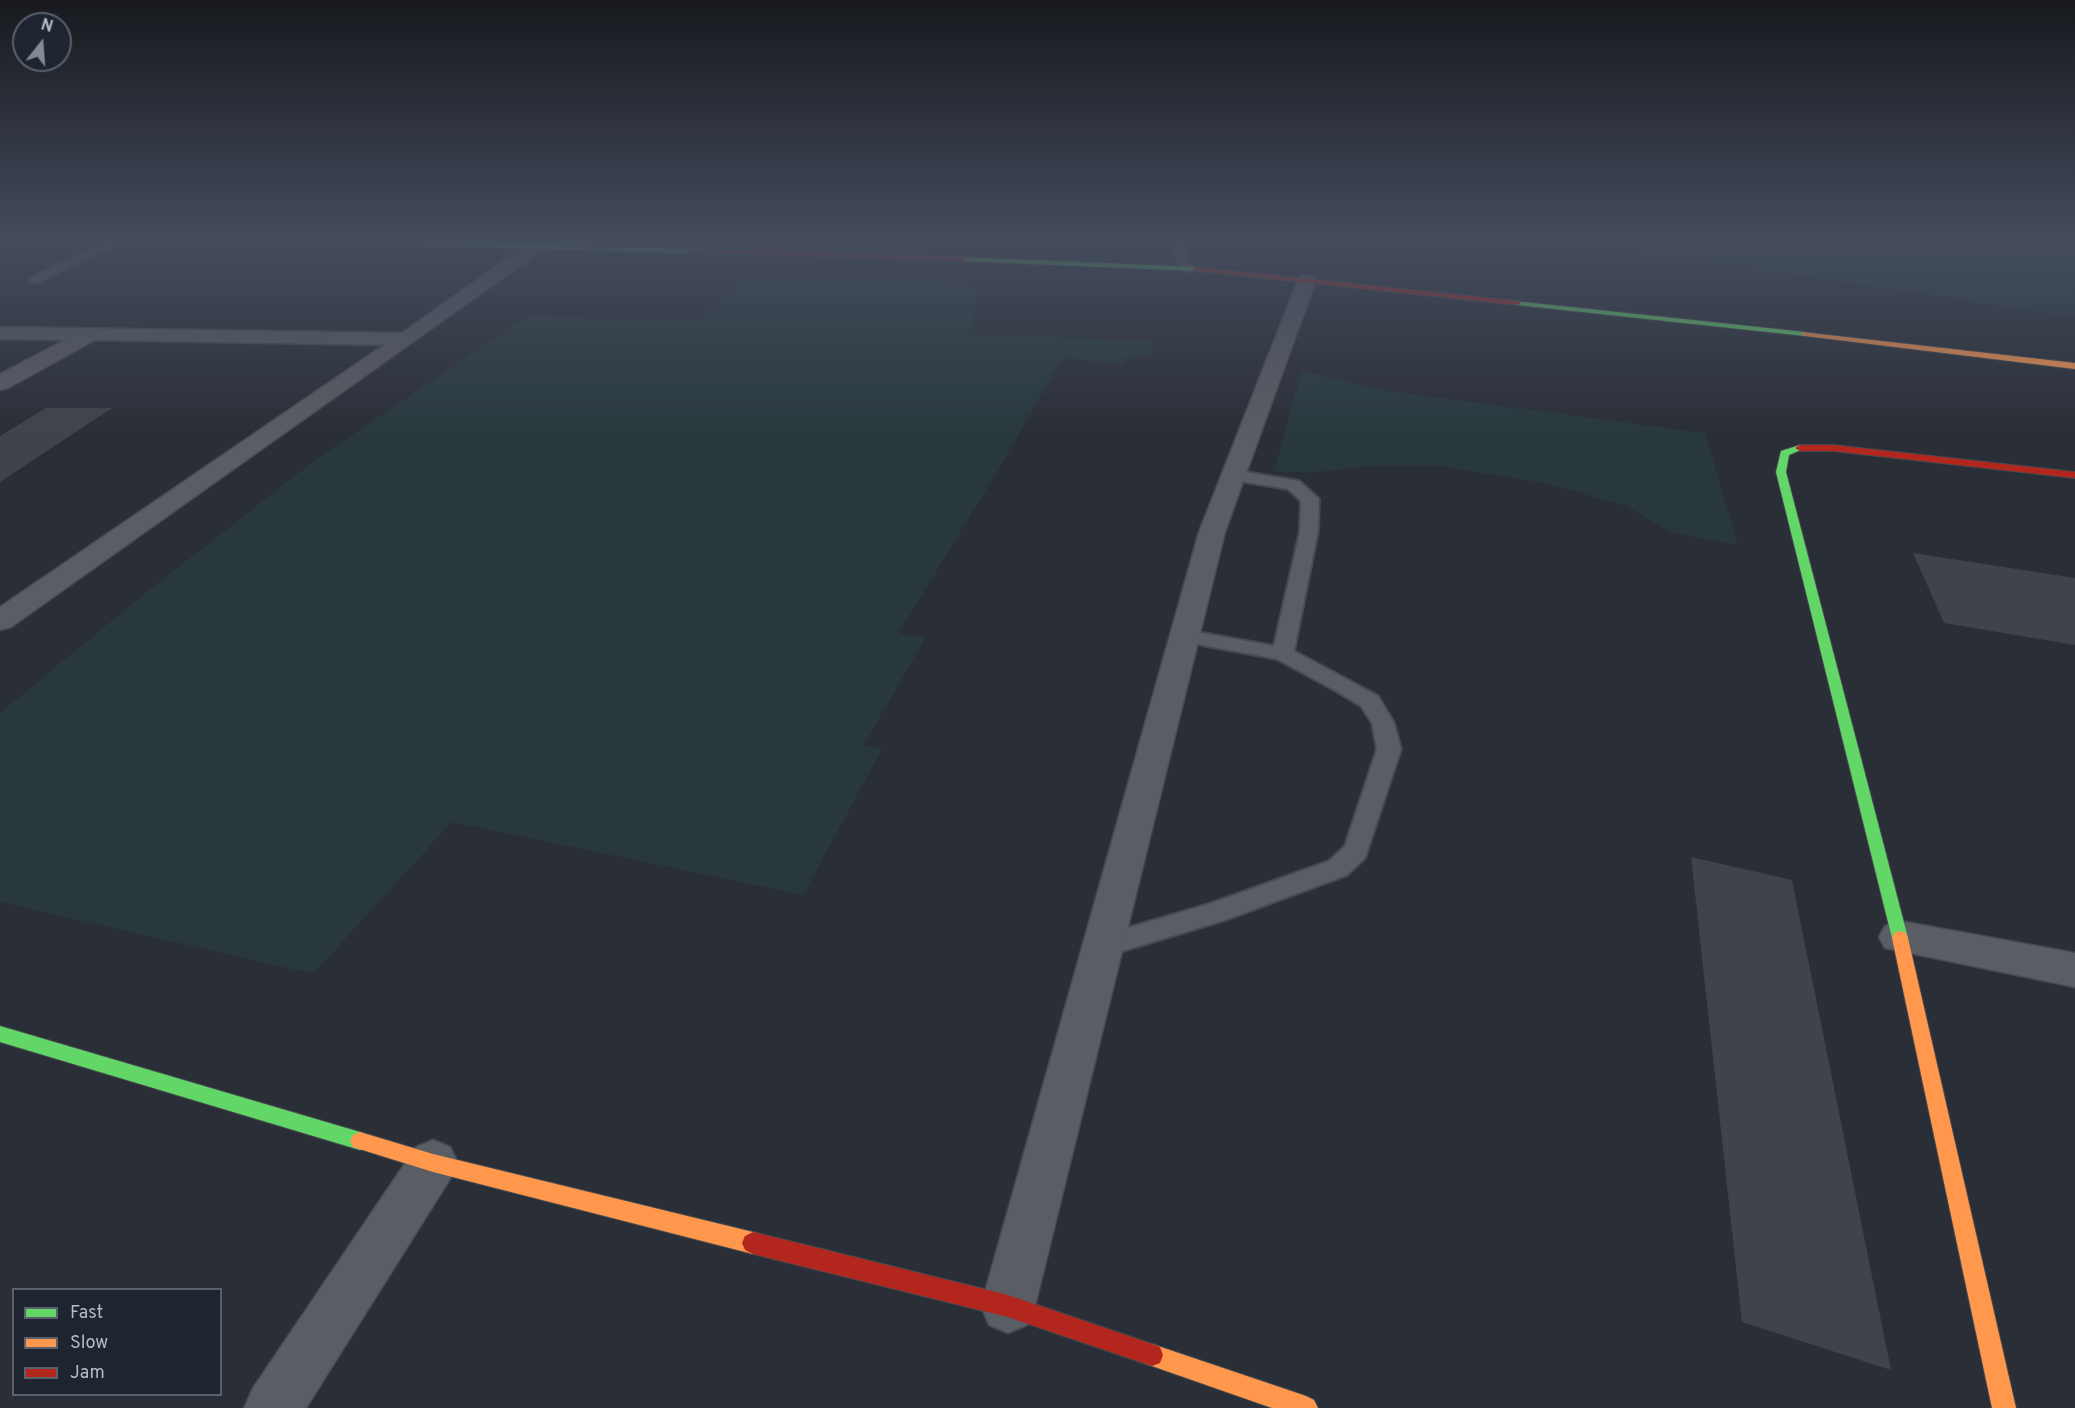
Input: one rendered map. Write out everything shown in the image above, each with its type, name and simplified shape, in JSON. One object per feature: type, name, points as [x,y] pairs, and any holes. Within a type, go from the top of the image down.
[{"type":"street","points":[[0,621],[449,308]]},
{"type":"street","points":[[1008,1306],[1212,532],[1297,308]]},
{"type":"street","points":[[1564,308],[1919,346],[2075,366]]},
{"type":"street","points":[[0,333],[406,339]]},
{"type":"street","points":[[0,383],[89,335]]},
{"type":"street","points":[[2004,1408],[1900,937],[1781,472],[1784,453],[1801,448],[1833,448],[2075,475]]},
{"type":"street","points":[[1900,937],[2075,970]]},
{"type":"street","points":[[0,1034],[433,1163],[1008,1306],[1306,1408]]},
{"type":"street","points":[[273,1408],[433,1163]]},
{"type":"lane","points":[[1233,476],[1293,485],[1310,499],[1309,531],[1282,654]]},
{"type":"lane","points":[[1103,946],[1215,913],[1338,868],[1356,850],[1389,749],[1383,723],[1370,701],[1282,654],[1186,636]]},
{"type":"shaded area","points":[[713,308],[976,308],[968,335],[1153,341],[1151,357],[1128,355],[1123,364],[1062,358],[999,469],[898,634],[926,637],[864,745],[882,749],[803,895],[452,822],[313,974],[0,902],[0,713],[144,594],[315,460],[528,315],[701,321]]},
{"type":"shaded area","points":[[2014,308],[2075,308],[2075,317]]},
{"type":"shaded area","points":[[1302,370],[1382,390],[1705,433],[1738,545],[1672,533],[1626,506],[1544,483],[1433,465],[1380,465],[1309,473],[1274,471]]},
{"type":"building","points":[[46,408],[112,408],[0,482],[0,436]]},
{"type":"building","points":[[1913,553],[2075,578],[2075,645],[1944,623]]},
{"type":"building","points":[[1691,857],[1792,880],[1891,1370],[1742,1322]]},
{"type":"traffic: fast","points":[[1561,308],[1805,334]]},
{"type":"traffic: fast","points":[[1800,448],[1784,453],[1781,472],[1900,938]]},
{"type":"traffic: fast","points":[[0,1034],[360,1141]]},
{"type":"traffic: slow","points":[[1805,334],[2075,366]]},
{"type":"traffic: slow","points":[[1900,938],[2004,1408]]},
{"type":"traffic: slow","points":[[360,1141],[433,1163],[753,1243]]},
{"type":"traffic: slow","points":[[1152,1355],[1306,1408]]},
{"type":"traffic: jam","points":[[1800,448],[1833,448],[2075,475]]},
{"type":"traffic: jam","points":[[753,1243],[1008,1306],[1152,1355]]}]
